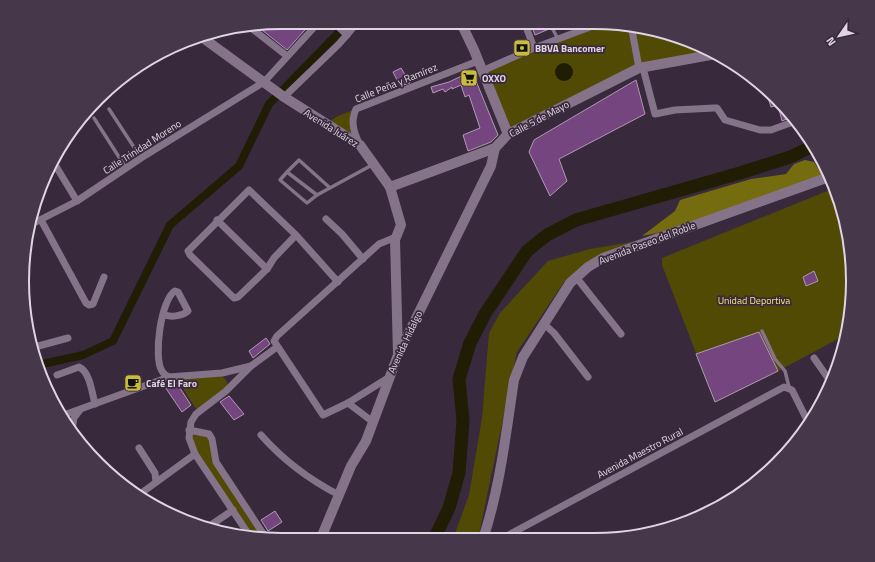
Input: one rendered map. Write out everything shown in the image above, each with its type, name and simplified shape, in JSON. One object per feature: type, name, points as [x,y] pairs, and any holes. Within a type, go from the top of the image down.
[{"type":"street","name":"Calle Trinidad Moreno","points":[[36,222],[76,201],[141,158],[266,84],[287,56],[312,29]]},
{"type":"street","points":[[341,29],[345,33]]},
{"type":"street","points":[[282,96],[350,29]]},
{"type":"street","points":[[464,29],[508,134]]},
{"type":"street","points":[[527,29],[534,48]]},
{"type":"street","name":"Calle Peña y Ramírez","points":[[360,145],[354,131],[353,116],[356,109],[534,48],[585,29]]},
{"type":"street","points":[[255,31],[287,56]]},
{"type":"street","points":[[633,32],[641,68],[655,114],[675,110],[714,108],[718,110],[725,120],[760,130],[771,130],[790,123]]},
{"type":"street","name":"Avenida Juárez","points":[[207,40],[282,96],[360,145],[390,187],[401,225],[396,237],[398,355]]},
{"type":"street","name":"Calle 5 de Mayo","points":[[390,187],[495,148],[508,134],[641,68],[706,56]]},
{"type":"street","name":"Avenida Hidalgo","points":[[323,533],[351,466],[366,441],[388,378],[398,355],[491,166],[495,148]]},
{"type":"street","points":[[56,167],[76,201]]},
{"type":"street","name":"Avenida Paseo del Roble","points":[[485,533],[491,515],[499,479],[514,380],[523,357],[543,323],[576,277],[588,267],[603,258],[824,179]]},
{"type":"street","points":[[296,235],[274,258],[267,269],[238,297],[234,298],[231,297],[190,255],[188,251],[217,220],[249,190],[296,235],[338,282]]},
{"type":"street","points":[[326,219],[342,234],[363,259]]},
{"type":"street","points":[[41,220],[86,303],[89,305],[93,304],[104,277]]},
{"type":"street","points":[[217,220],[267,269]]},
{"type":"street","points":[[388,378],[348,403],[323,415],[274,341],[277,336],[363,259],[385,241],[396,237]]},
{"type":"street","points":[[576,277],[621,334]]},
{"type":"street","points":[[163,314],[170,317],[186,314],[188,311],[178,292],[175,291],[170,293],[163,314],[159,332],[160,363],[162,371],[169,377]]},
{"type":"street","points":[[543,323],[554,333],[588,377]]},
{"type":"street","points":[[38,346],[68,338]]},
{"type":"street","points":[[247,531],[195,454],[189,438],[191,422],[196,414],[226,391],[250,366],[277,347]]},
{"type":"street","points":[[814,358],[827,377]]},
{"type":"street","points":[[67,414],[169,377],[222,373],[250,366]]},
{"type":"street","points":[[57,375],[79,367],[82,369],[86,374],[96,404]]},
{"type":"street","name":"Avenida Maestro Rural","points":[[512,533],[784,387],[788,387]]},
{"type":"street","points":[[788,387],[792,390],[806,418]]},
{"type":"street","points":[[348,403],[372,422]]},
{"type":"street","points":[[73,424],[74,418],[80,410]]},
{"type":"street","points":[[190,430],[209,434],[212,439],[216,462],[262,532]]},
{"type":"street","points":[[261,435],[271,446],[301,472],[340,495]]},
{"type":"street","points":[[139,448],[155,473],[156,482]]},
{"type":"street","points":[[143,492],[195,454]]},
{"type":"street","points":[[213,523],[233,510]]},
{"type":"lane","points":[[553,29],[558,39]]},
{"type":"lane","points":[[108,109],[141,158]]},
{"type":"lane","points":[[94,118],[126,168]]},
{"type":"lane","points":[[329,187],[299,160],[280,180],[307,203],[329,187],[346,180],[374,163]]},
{"type":"lane","points":[[287,172],[317,195]]},
{"type":"lane","points":[[762,331],[775,358],[785,371],[788,387]]},
{"type":"green space","points":[[586,29],[627,31],[643,34],[675,42],[706,56],[639,68],[508,134],[482,71]]},
{"type":"green space","points":[[356,109],[353,116],[360,145],[325,124],[338,116]]},
{"type":"green space","name":"Unidad Deportiva","points":[[829,190],[833,200],[844,248],[846,281],[844,314],[838,339],[715,402],[662,265],[662,258]]},
{"type":"green space","points":[[632,242],[602,256],[564,282],[517,352],[479,533],[455,533],[469,495],[482,418],[489,333],[500,313],[548,261],[590,249]]},
{"type":"green space","points":[[222,376],[226,380],[228,386],[198,412],[176,377]]},
{"type":"green space","points":[[189,430],[209,434],[214,455],[262,532],[246,531],[195,454]]},
{"type":"shaded area","points":[[564,63],[571,65],[573,72],[571,79],[564,81],[557,79],[555,72],[557,65]]},
{"type":"shaded area","points":[[805,160],[814,162],[822,175],[677,229],[642,236],[675,211],[680,200],[751,179],[786,174],[794,164]]},
{"type":"building","points":[[306,29],[287,50],[262,30]]},
{"type":"building","points":[[533,29],[549,29],[535,35]]},
{"type":"building","points":[[401,68],[410,83],[400,86],[393,72]]},
{"type":"building","points":[[472,71],[498,135],[491,142],[468,151],[463,135],[480,128],[469,95],[465,97],[461,85],[452,89],[452,87],[445,92],[443,89],[433,93],[431,87],[449,82]]},
{"type":"building","points":[[636,80],[645,114],[559,159],[567,181],[550,196],[529,152],[534,140]]},
{"type":"building","points":[[769,100],[775,106],[771,107]]},
{"type":"building","points":[[780,111],[786,119],[782,121]]},
{"type":"building","points":[[814,271],[818,281],[806,286],[803,277]]},
{"type":"building","points":[[759,332],[778,371],[715,402],[696,354]]},
{"type":"building","points":[[266,338],[270,344],[253,358],[249,351]]},
{"type":"building","points":[[176,382],[191,405],[182,412],[165,387]]},
{"type":"building","points":[[229,396],[244,414],[234,420],[220,402]]},
{"type":"building","points":[[275,511],[282,522],[268,531],[261,520]]},
{"type":"waterway","points":[[43,364],[83,355],[113,341],[170,225],[239,166],[269,104],[342,29]]},
{"type":"waterway","points":[[437,533],[449,508],[459,473],[463,421],[459,379],[470,343],[485,314],[527,251],[547,235],[576,220],[740,173],[790,157],[808,148]]},
{"type":"place","name":"BBVA Bancomer","points":[[522,48]]},
{"type":"place","name":"OXXO","points":[[469,78]]},
{"type":"place","name":"Café El Faro","points":[[133,383]]}]
